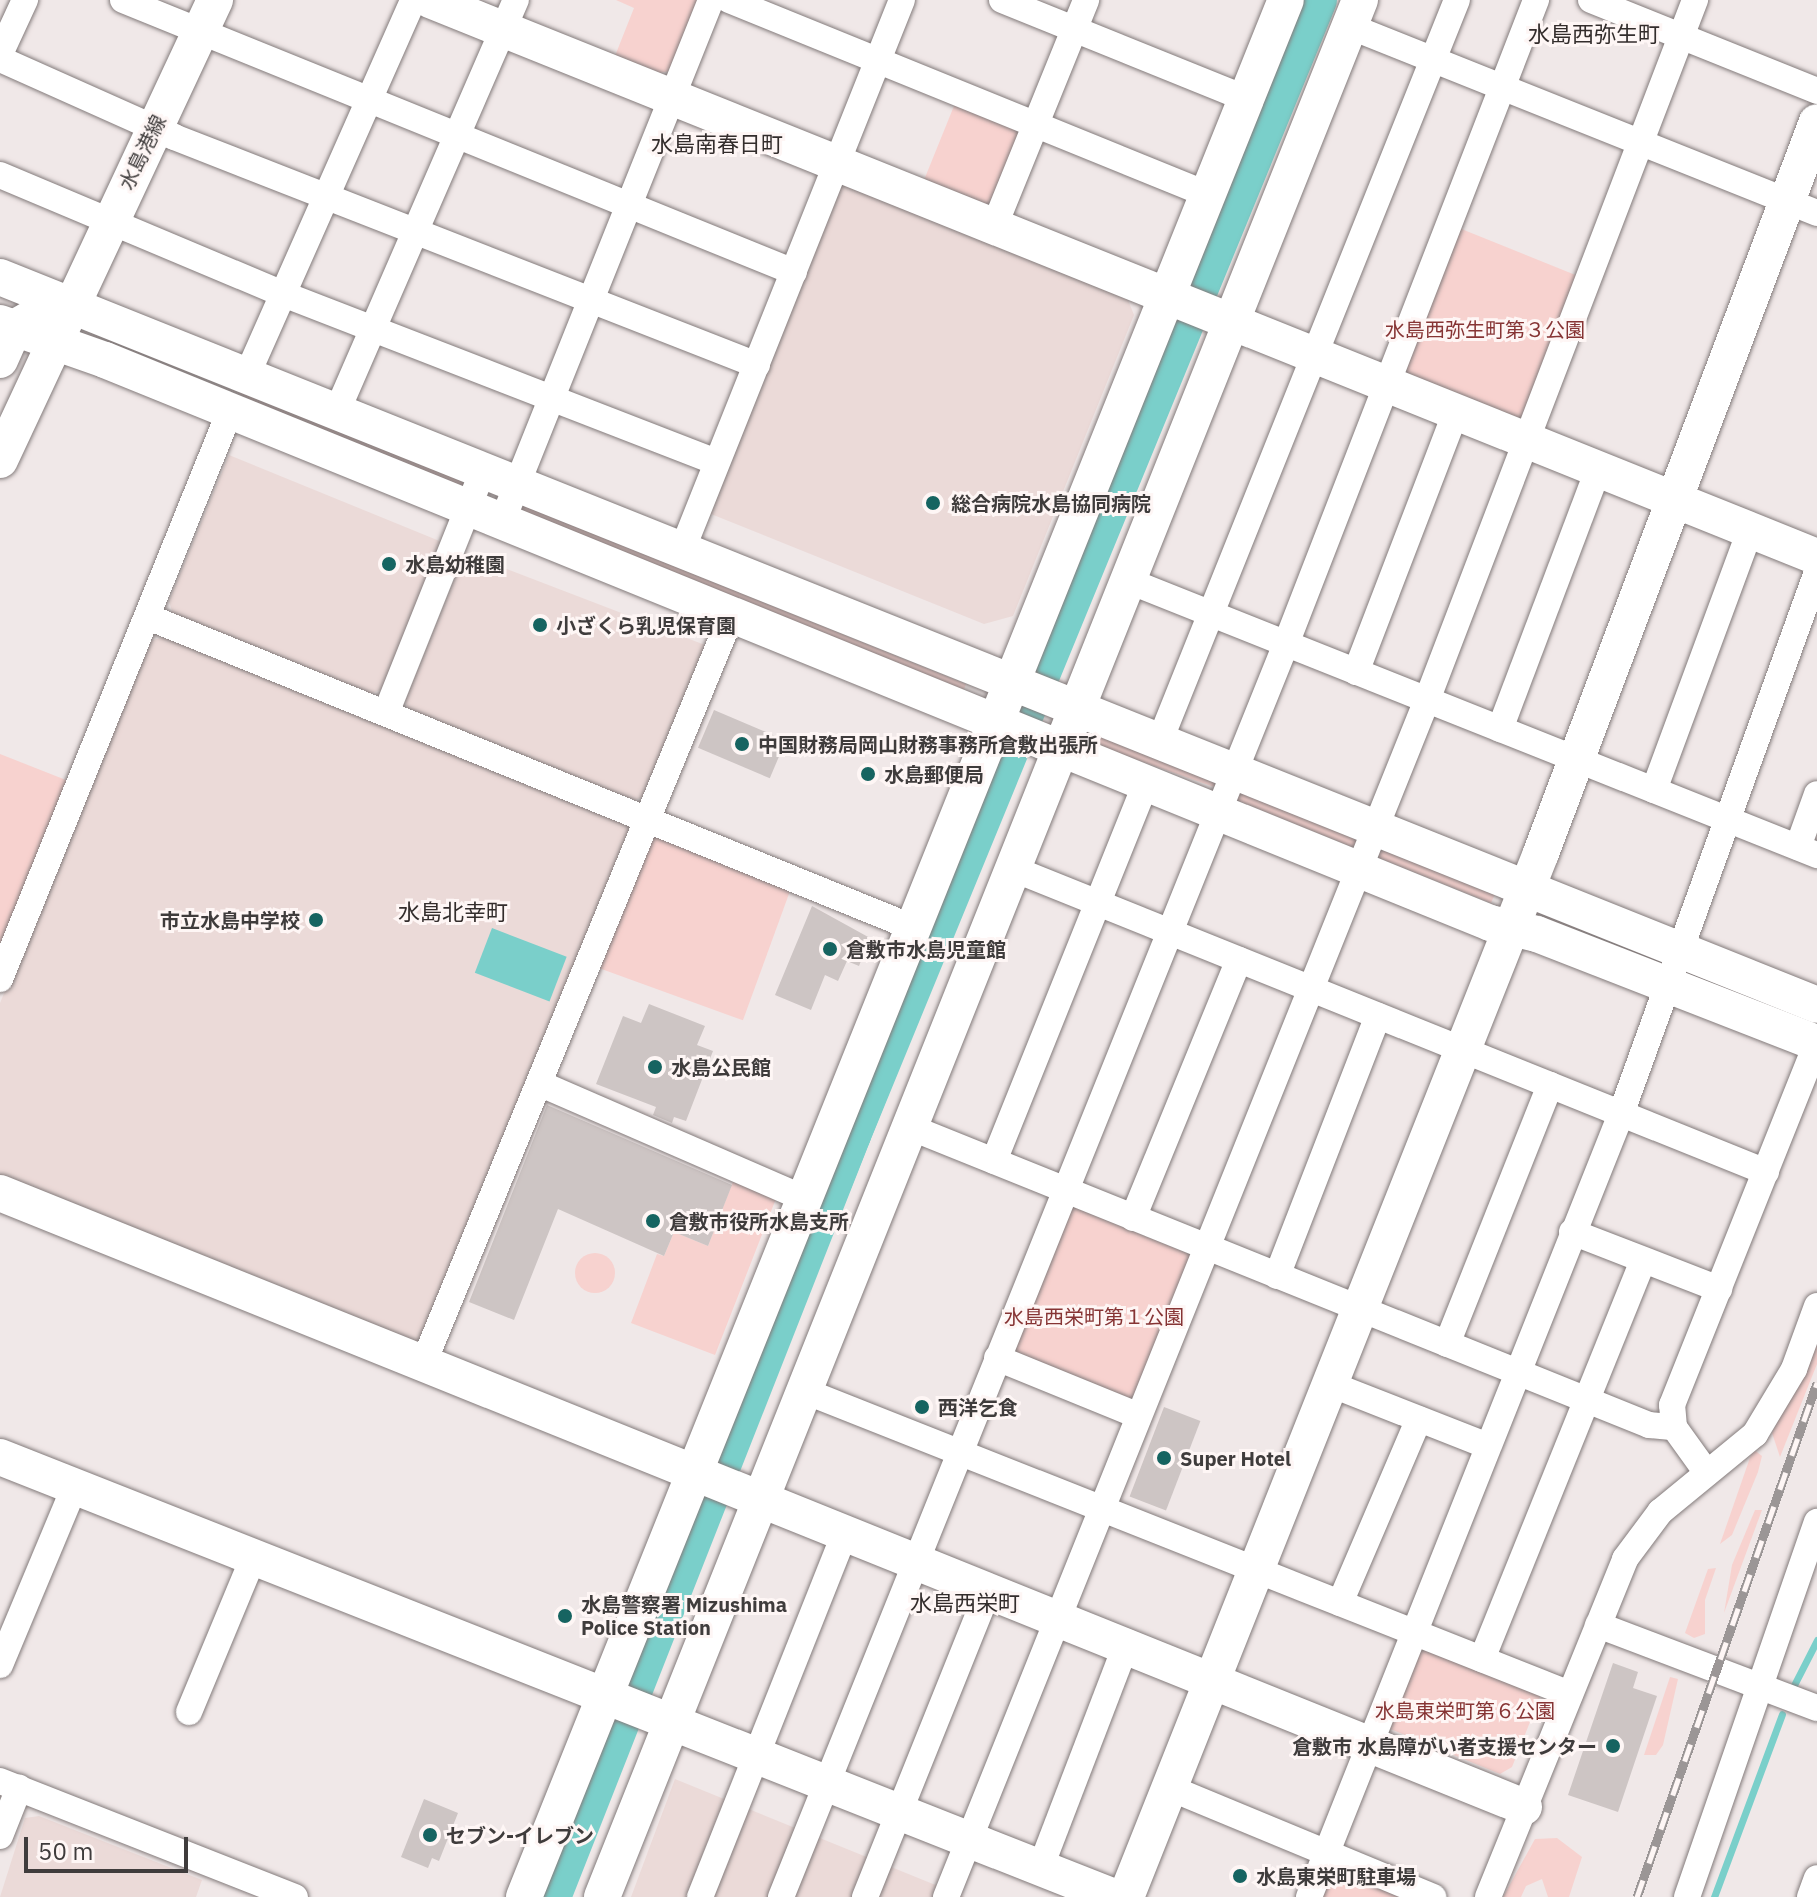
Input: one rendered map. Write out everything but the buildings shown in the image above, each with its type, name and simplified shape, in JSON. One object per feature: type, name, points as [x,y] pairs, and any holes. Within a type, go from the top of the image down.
[{"type":"street","points":[[25,0],[0,57],[153,128],[757,365]]},
{"type":"street","points":[[123,0],[198,34],[794,272]]},
{"type":"street","name":"水島港線","points":[[0,460],[107,222],[215,0]]},
{"type":"street","points":[[248,373],[413,0]]},
{"type":"street","points":[[430,0],[509,15],[672,99],[1817,557]]},
{"type":"street","points":[[502,522],[711,0]]},
{"type":"street","points":[[729,0],[1209,195]]},
{"type":"street","points":[[683,548],[902,0]]},
{"type":"street","points":[[1002,0],[1247,99]]},
{"type":"street","points":[[994,227],[1086,0]]},
{"type":"street","points":[[602,1897],[634,1709],[723,1482],[802,1390],[1011,868],[1024,733],[1042,690],[1129,581],[1199,310],[1209,195],[1286,0]]},
{"type":"street","points":[[1161,738],[1457,0]]},
{"type":"street","points":[[781,1897],[1167,931],[1286,644],[1384,383],[1536,0]]},
{"type":"street","points":[[1591,0],[1817,91]]},
{"type":"street","points":[[946,1897],[1204,1246],[1427,700],[1695,0]]},
{"type":"street","points":[[524,1897],[634,1709],[723,1482],[801,1197],[909,926],[1024,733],[1199,310],[1354,13],[1434,60],[1802,208]]},
{"type":"street","points":[[338,409],[509,15]]},
{"type":"street","points":[[1126,1897],[1512,928],[1676,501],[1802,208],[1817,122]]},
{"type":"street","points":[[0,175],[283,294],[717,462]]},
{"type":"street","points":[[0,277],[1235,767],[1528,887],[1681,945],[1817,1005]]},
{"type":"street","points":[[7,325],[69,304]]},
{"type":"street","points":[[7,325],[230,411],[731,616],[1217,808],[1357,869],[1817,1043],[1672,1405],[1674,1427],[1707,1473]]},
{"type":"street","points":[[0,360],[7,325]]},
{"type":"street","points":[[0,979],[230,411]]},
{"type":"street","points":[[1356,672],[1456,412]]},
{"type":"street","points":[[386,713],[484,468]]},
{"type":"street","points":[[1500,729],[1598,470]]},
{"type":"street","points":[[1654,790],[1750,530]]},
{"type":"street","points":[[1309,1897],[1486,1445],[1621,1114],[1817,572]]},
{"type":"street","points":[[1129,581],[1807,851],[1817,794]]},
{"type":"street","points":[[424,1362],[731,616]]},
{"type":"street","points":[[148,617],[909,926]]},
{"type":"street","points":[[994,1161],[1147,780]]},
{"type":"street","points":[[1011,868],[1766,1172]]},
{"type":"street","points":[[1133,1218],[1239,960]]},
{"type":"street","points":[[1277,1276],[1378,1016]]},
{"type":"street","points":[[541,1084],[801,1197]]},
{"type":"street","points":[[1447,1344],[1550,1085]]},
{"type":"street","points":[[907,1126],[1649,1425],[1674,1427]]},
{"type":"street","points":[[0,1193],[1127,1642],[1524,1807]]},
{"type":"street","points":[[1572,1232],[1719,1289]]},
{"type":"street","points":[[1482,1659],[1643,1260]]},
{"type":"street","points":[[1488,1897],[1625,1559],[1660,1512],[1755,1434],[1778,1403],[1817,1306]]},
{"type":"street","points":[[997,1358],[1137,1415]]},
{"type":"street","points":[[1330,1384],[1486,1445]]},
{"type":"street","points":[[802,1390],[1570,1694]]},
{"type":"street","points":[[1340,1603],[1419,1419]]},
{"type":"street","points":[[0,1457],[1114,1897]]},
{"type":"street","points":[[0,1665],[75,1486]]},
{"type":"street","points":[[1687,1897],[1763,1688],[1817,1522]]},
{"type":"street","points":[[700,1897],[846,1531]]},
{"type":"street","points":[[189,1712],[253,1558]]},
{"type":"street","points":[[865,1897],[989,1588]]},
{"type":"street","points":[[1598,1625],[1817,1708]]},
{"type":"street","points":[[1040,1869],[1127,1642]]},
{"type":"street","points":[[0,1836],[10,1784],[295,1897]]},
{"type":"street","points":[[1170,1788],[1433,1897]]},
{"type":"street","points":[[1810,1897],[1817,1878]]},
{"type":"shaded area","points":[[837,183],[1126,295],[1134,315],[1013,616],[984,624],[706,512]]},
{"type":"shaded area","points":[[229,455],[442,542],[383,689],[364,696],[175,622],[169,601]]},
{"type":"shaded area","points":[[465,553],[705,645],[647,795],[631,802],[411,715],[405,701]]},
{"type":"shaded area","name":"市立水島中学校","points":[[168,636],[627,822],[631,837],[426,1341],[408,1347],[0,1182],[0,1003],[149,641]]},
{"type":"shaded area","points":[[675,1779],[965,1897],[631,1897]]},
{"type":"shaded area","points":[[39,1816],[202,1880],[196,1897],[0,1897],[25,1818]]},
{"type":"green space","points":[[616,0],[697,0],[669,71],[651,75],[613,61],[634,8]]},
{"type":"green space","points":[[956,101],[1026,129],[992,214],[922,185]]},
{"type":"green space","name":"水島西弥生町第３公園","points":[[1454,226],[1579,277],[1520,422],[1395,372]]},
{"type":"green space","points":[[240,389],[467,480],[462,492],[303,427],[238,393]]},
{"type":"green space","points":[[520,504],[966,684],[963,693],[517,512]]},
{"type":"green space","points":[[1100,732],[1218,778],[1217,788],[1095,745]]},
{"type":"green space","points":[[0,754],[71,782],[0,962]]},
{"type":"green space","points":[[1234,788],[1363,836],[1357,849],[1234,799]]},
{"type":"green space","points":[[649,834],[792,886],[743,1020],[600,968]]},
{"type":"green space","points":[[1378,846],[1497,889],[1491,903],[1379,858]]},
{"type":"green space","points":[[734,1179],[777,1196],[715,1355],[631,1323],[657,1254],[664,1256],[674,1232],[708,1246]]},
{"type":"green space","name":"水島西栄町第１公園","points":[[1068,1205],[1192,1255],[1132,1404],[1008,1353]]},
{"type":"green space","points":[[595,1253],[609,1259],[615,1273],[609,1287],[595,1293],[581,1287],[575,1273],[581,1259]]},
{"type":"green space","points":[[1817,1337],[1817,1364],[1780,1457],[1772,1433]]},
{"type":"green space","points":[[1753,1449],[1762,1456],[1758,1472],[1732,1535],[1720,1544]]},
{"type":"green space","points":[[1755,1510],[1762,1510],[1724,1613],[1732,1565]]},
{"type":"green space","points":[[1716,1568],[1705,1600],[1705,1634],[1694,1638],[1685,1633],[1708,1569]]},
{"type":"green space","name":"水島東栄町第６公園","points":[[1417,1642],[1542,1692],[1512,1767],[1500,1774],[1383,1726]]},
{"type":"green space","points":[[1670,1677],[1678,1679],[1663,1745],[1656,1755],[1644,1755]]},
{"type":"green space","points":[[1557,1838],[1582,1857],[1569,1897],[1548,1897],[1542,1879],[1526,1886],[1521,1897],[1503,1897],[1535,1839]]},
{"type":"green space","points":[[1333,1862],[1415,1897],[1318,1897]]},
{"type":"water","points":[[492,928],[567,957],[549,1001],[475,973]]},
{"type":"waterway","points":[[551,1897],[851,1135],[1317,0]]},
{"type":"waterway","points":[[1208,302],[1331,0]]},
{"type":"waterway","points":[[1049,686],[1200,321]]},
{"type":"waterway","points":[[731,1477],[1024,745]]},
{"type":"waterway","points":[[642,1699],[724,1495]]},
{"type":"waterway","points":[[1792,1689],[1817,1640]]},
{"type":"waterway","points":[[1714,1897],[1782,1714]]},
{"type":"waterway","points":[[563,1897],[634,1718]]},
{"type":"railway","points":[[1637,1897],[1817,1383]]},
{"type":"place","name":"総合病院水島協同病院","points":[[933,503]]},
{"type":"place","name":"水島幼稚園","points":[[389,564]]},
{"type":"place","name":"小ざくら乳児保育園","points":[[540,625]]},
{"type":"place","name":"中国財務局岡山財務事務所倉敷出張所","points":[[742,744]]},
{"type":"place","name":"水島郵便局","points":[[868,774]]},
{"type":"place","name":"市立水島中学校","points":[[316,920]]},
{"type":"place","name":"倉敷市水島児童館","points":[[830,949]]},
{"type":"place","name":"水島公民館","points":[[655,1067]]},
{"type":"place","name":"倉敷市役所水島支所","points":[[653,1221]]},
{"type":"place","name":"西洋乞食","points":[[922,1407]]},
{"type":"place","name":"Super Hotel","points":[[1164,1458]]},
{"type":"place","name":"水島警察署 Mizushima Police Station","points":[[565,1616]]},
{"type":"place","name":"倉敷市 水島障がい者支援センター","points":[[1613,1746]]},
{"type":"place","name":"セブン-イレブン","points":[[430,1835]]},
{"type":"place","name":"水島東栄町駐車場","points":[[1240,1876]]},
{"type":"district","name":"水島西弥生町","points":[[1594,34]]},
{"type":"district","name":"水島南春日町","points":[[717,144]]},
{"type":"district","name":"水島北幸町","points":[[453,912]]},
{"type":"district","name":"水島西栄町","points":[[965,1603]]}]
